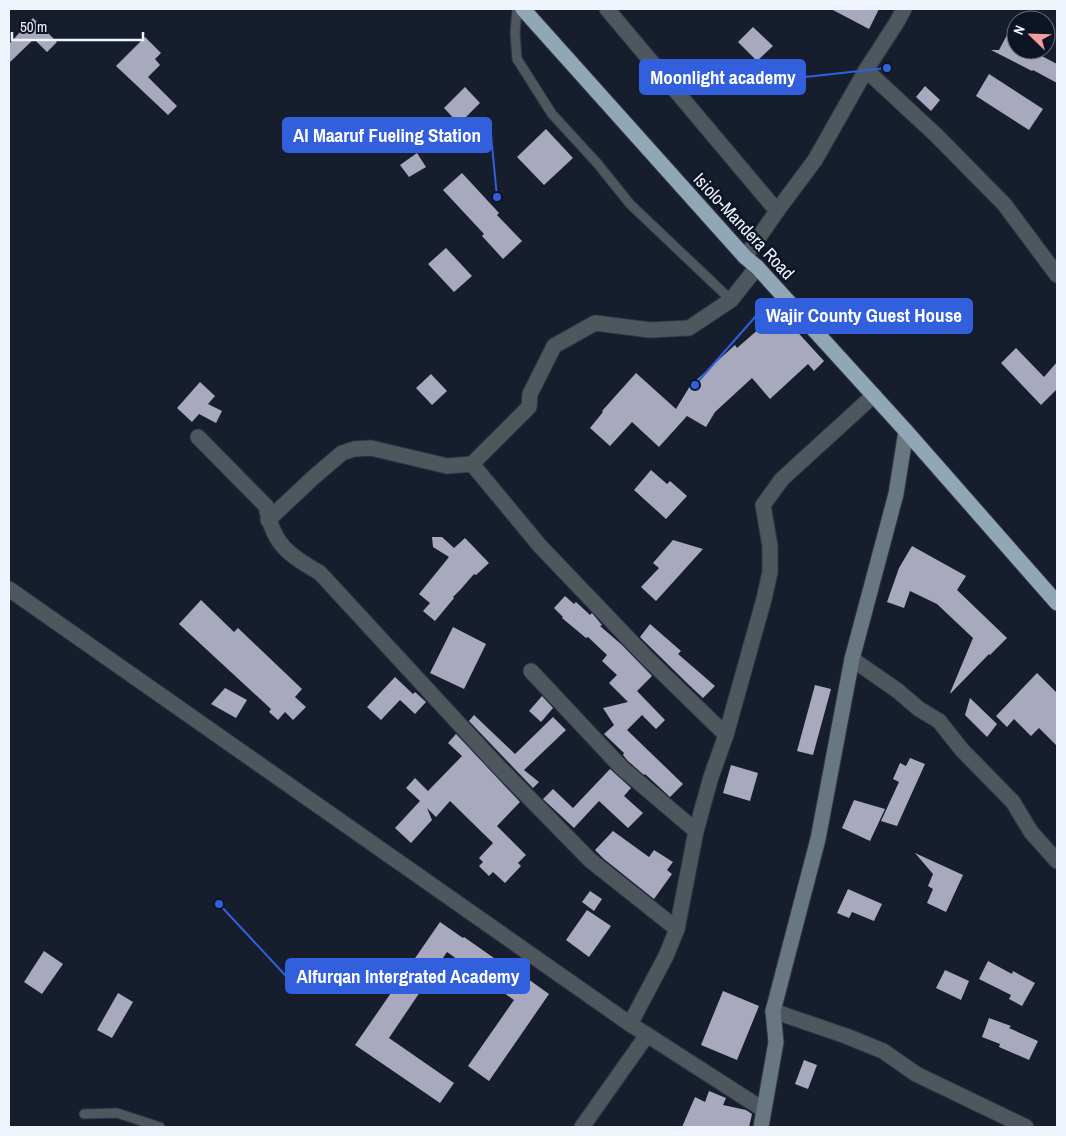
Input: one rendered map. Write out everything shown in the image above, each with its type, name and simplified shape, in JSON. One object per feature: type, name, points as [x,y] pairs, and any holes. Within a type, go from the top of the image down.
[{"type":"highway","name":"Isiolo-Mandera Road","points":[[522,9],[744,257],[757,267],[874,395],[1057,603]]},
{"type":"street","points":[[607,9],[777,211]]},
{"type":"street","points":[[744,257],[815,160],[866,70],[904,9]]},
{"type":"street","points":[[866,70],[936,135],[1004,204],[1057,275]]},
{"type":"street","points":[[268,520],[342,453],[354,449],[371,448],[447,466],[472,464],[529,407],[530,394],[554,346],[595,323],[650,330],[689,328],[731,300],[757,267]]},
{"type":"street","points":[[630,1024],[666,956],[677,929],[696,831],[711,777],[726,735],[760,614],[770,572],[770,546],[764,505],[782,479],[874,395]]},
{"type":"street","points":[[761,1127],[776,1042],[773,1010],[818,839],[852,659],[896,494],[906,431]]},
{"type":"street","points":[[198,436],[266,506],[268,520],[278,540],[288,552],[320,573],[497,765],[590,860],[677,929]]},
{"type":"street","points":[[472,464],[540,546],[648,659],[726,735]]},
{"type":"street","points":[[9,589],[630,1024],[764,1110]]},
{"type":"street","points":[[852,659],[939,721],[962,750],[1013,802],[1030,832],[1057,861]]},
{"type":"street","points":[[531,671],[622,768],[696,831]]},
{"type":"street","points":[[773,1010],[883,1051],[916,1074],[1026,1127]]},
{"type":"street","points":[[582,1127],[647,1035]]},
{"type":"lane","points":[[517,9],[515,33],[517,59],[552,114],[597,163],[630,204],[731,300]]},
{"type":"lane","points":[[84,1114],[117,1113],[160,1127]]},
{"type":"building","points":[[831,9],[879,9],[869,29]]},
{"type":"building","points":[[33,18],[57,42],[47,52],[34,39],[9,63],[9,44]]},
{"type":"building","points":[[753,27],[773,46],[757,61],[738,42]]},
{"type":"building","points":[[145,37],[161,53],[155,59],[160,65],[148,77],[177,106],[168,115],[116,66]]},
{"type":"building","points":[[1006,37],[1006,58],[991,50],[999,50]]},
{"type":"building","points":[[1011,60],[1049,60],[1057,64],[1057,83],[1033,70]]},
{"type":"building","points":[[989,74],[1043,109],[1029,130],[976,96]]},
{"type":"building","points":[[925,86],[940,100],[931,111],[916,97]]},
{"type":"building","points":[[465,87],[480,103],[459,124],[444,108]]},
{"type":"building","points":[[546,129],[573,158],[544,185],[517,157]]},
{"type":"building","points":[[417,153],[426,167],[409,177],[400,165]]},
{"type":"building","points":[[462,173],[499,213],[497,215],[522,241],[503,259],[482,236],[484,234],[443,190]]},
{"type":"building","points":[[446,248],[472,276],[454,292],[428,264]]},
{"type":"building","points":[[770,302],[824,361],[814,371],[808,364],[770,399],[752,378],[715,412],[706,427],[687,416],[659,447],[632,422],[610,446],[590,428],[602,411],[636,373],[676,409],[690,386],[735,345],[737,348],[768,321],[760,312]]},
{"type":"building","points":[[1016,348],[1044,377],[1057,362],[1057,389],[1041,405],[1001,363]]},
{"type":"building","points":[[431,374],[447,391],[432,405],[416,388]]},
{"type":"building","points":[[200,382],[215,396],[208,404],[222,411],[216,423],[199,414],[192,422],[177,408]]},
{"type":"building","points":[[651,470],[667,484],[670,481],[687,496],[666,519],[634,490]]},
{"type":"building","points":[[432,537],[442,537],[454,548],[465,538],[489,563],[476,575],[474,574],[435,621],[423,611],[430,603],[419,594],[449,557],[433,547]]},
{"type":"building","points":[[673,540],[703,549],[656,601],[641,587],[659,568],[653,563]]},
{"type":"building","points":[[912,546],[966,576],[957,590],[1007,638],[951,693],[973,638],[937,604],[910,591],[904,608],[887,602],[899,568]]},
{"type":"building","points":[[565,596],[574,604],[576,602],[590,615],[592,613],[602,625],[600,626],[622,645],[652,676],[637,691],[665,720],[656,729],[642,715],[627,730],[683,784],[670,797],[628,761],[623,755],[624,753],[604,734],[614,725],[603,708],[628,702],[609,683],[617,675],[602,661],[607,655],[588,637],[586,638],[562,618],[554,608]]},
{"type":"building","points":[[201,600],[234,632],[238,628],[302,689],[295,697],[306,707],[293,720],[285,712],[278,720],[269,712],[271,709],[179,624]]},
{"type":"building","points":[[650,624],[681,651],[678,654],[715,686],[703,698],[640,637]]},
{"type":"building","points":[[453,627],[486,644],[464,689],[430,673]]},
{"type":"building","points":[[1037,673],[1057,693],[1057,746],[1039,728],[1031,736],[1014,719],[1007,727],[996,716]]},
{"type":"building","points":[[395,677],[413,694],[415,692],[426,702],[415,714],[400,700],[381,720],[367,707]]},
{"type":"building","points":[[815,685],[831,689],[813,755],[797,751]]},
{"type":"building","points":[[225,688],[247,700],[236,718],[211,704]]},
{"type":"building","points":[[542,696],[553,708],[541,722],[529,711]]},
{"type":"building","points":[[970,698],[997,724],[987,737],[965,715]]},
{"type":"building","points":[[474,715],[515,754],[553,717],[566,730],[524,770],[539,782],[533,788],[469,721]]},
{"type":"building","points":[[456,734],[520,802],[497,826],[526,855],[518,863],[521,866],[505,883],[493,872],[489,876],[479,866],[483,862],[479,858],[493,843],[450,801],[436,817],[427,808],[432,820],[411,843],[395,828],[420,801],[406,788],[415,778],[428,791],[462,756],[448,743]]},
{"type":"building","points":[[910,758],[925,764],[897,826],[881,821],[899,782],[893,779],[900,763],[906,766]]},
{"type":"building","points":[[731,765],[758,773],[750,801],[723,793]]},
{"type":"building","points":[[610,769],[631,788],[624,796],[643,813],[628,828],[599,801],[574,828],[543,799],[553,789],[573,808]]},
{"type":"building","points":[[854,800],[885,809],[870,841],[842,828]]},
{"type":"building","points":[[613,831],[649,857],[654,850],[673,862],[667,870],[672,874],[654,899],[595,850]]},
{"type":"building","points":[[915,853],[963,875],[946,912],[927,903],[933,889],[928,886],[933,874]]},
{"type":"building","points":[[848,889],[882,904],[874,921],[852,912],[849,918],[837,913]]},
{"type":"building","points":[[590,891],[602,899],[594,911],[582,902]]},
{"type":"building","points":[[587,910],[611,926],[589,957],[566,940]]},
{"type":"building","points":[[440,922],[549,994],[489,1081],[468,1066],[514,1000],[447,952],[389,1038],[454,1083],[440,1103],[355,1045]]},
{"type":"building","points":[[44,951],[63,964],[42,994],[24,982]]},
{"type":"building","points":[[988,961],[1012,974],[1013,971],[1035,983],[1022,1006],[1009,999],[1011,995],[979,979]]},
{"type":"building","points":[[945,970],[969,981],[961,1000],[936,988]]},
{"type":"building","points":[[723,991],[759,1006],[737,1060],[701,1045]]},
{"type":"building","points":[[118,993],[133,1002],[112,1038],[97,1030]]},
{"type":"building","points":[[989,1018],[1011,1026],[1009,1028],[1038,1041],[1029,1060],[999,1047],[1000,1044],[982,1037]]},
{"type":"building","points":[[804,1060],[817,1065],[808,1089],[795,1084]]},
{"type":"building","points":[[709,1091],[726,1098],[723,1105],[746,1110],[752,1114],[749,1127],[682,1127],[695,1097],[705,1102]]},
{"type":"place","name":"Moonlight academy","points":[[887,68]]},
{"type":"place","name":"Al Maaruf Fueling Station","points":[[497,197]]},
{"type":"place","name":"Wajir County Guest House","points":[[695,385]]},
{"type":"place","name":"Alfurqan Intergrated Academy","points":[[219,904]]}]
